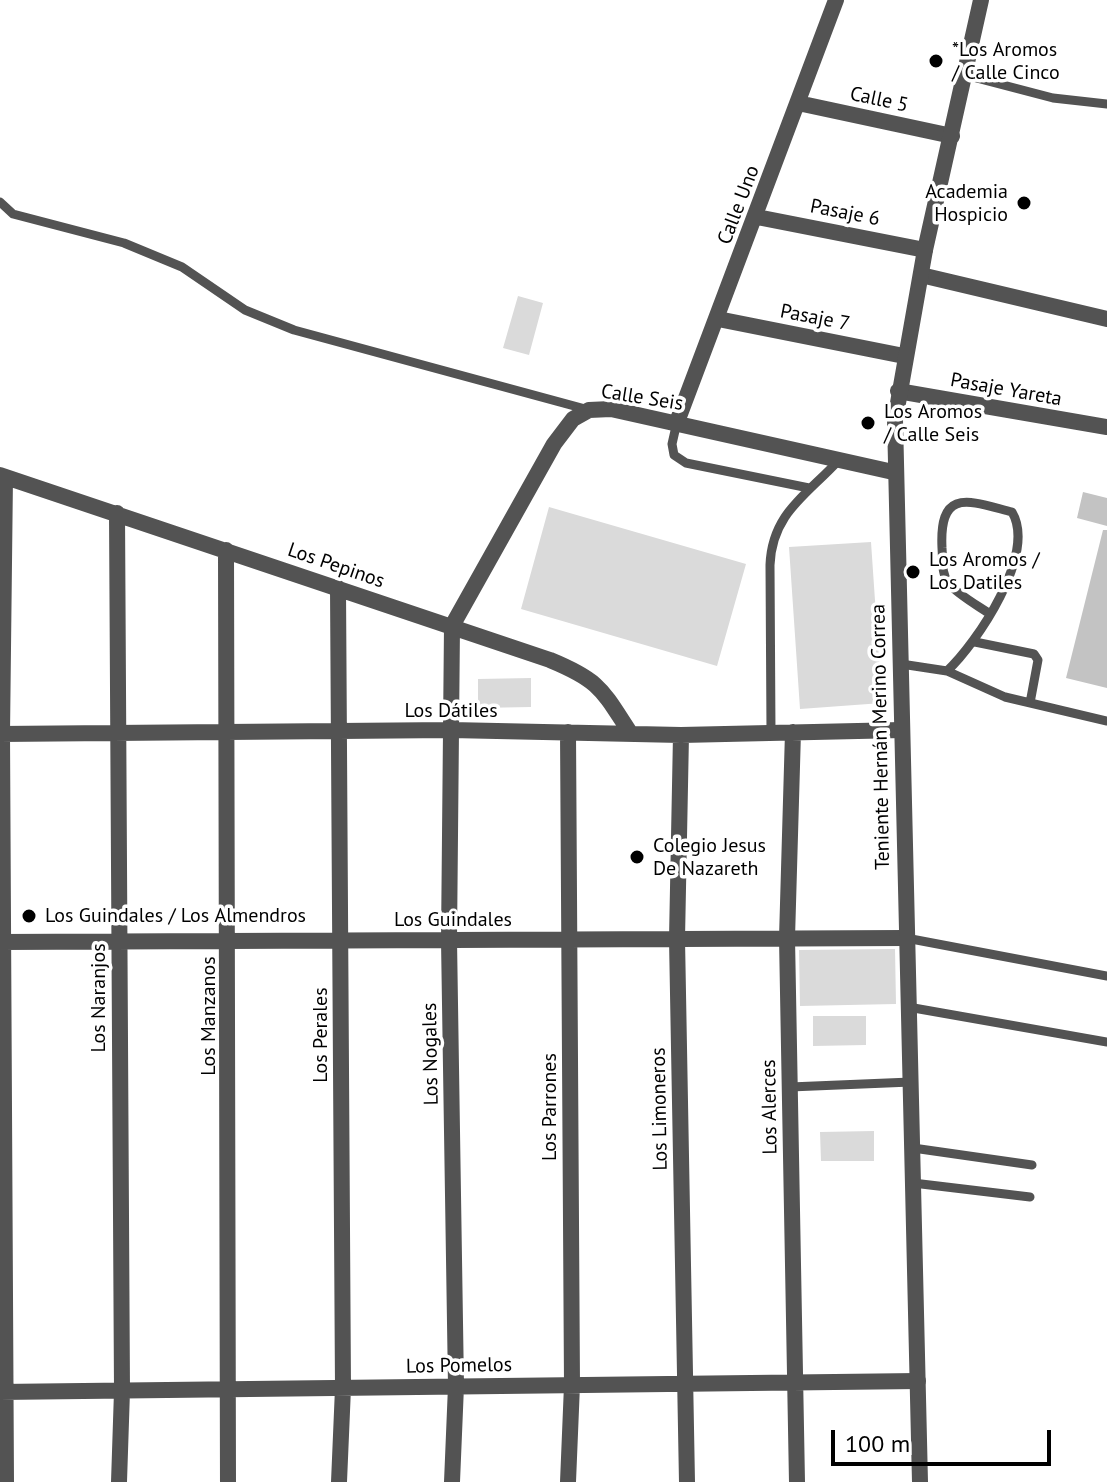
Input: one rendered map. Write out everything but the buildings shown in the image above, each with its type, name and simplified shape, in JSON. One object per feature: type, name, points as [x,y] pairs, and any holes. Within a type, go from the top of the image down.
[{"type":"street","name":"Calle Uno","points":[[677,422],[757,217],[836,0]]},
{"type":"street","name":"Teniente Hernán Merino Correa","points":[[920,1482],[901,664],[893,472],[898,391],[904,356],[981,0]]},
{"type":"street","name":"Calle 5","points":[[798,103],[952,136]]},
{"type":"street","name":"Pasaje 6","points":[[757,217],[925,250]]},
{"type":"street","points":[[921,275],[1107,319]]},
{"type":"street","name":"Pasaje 7","points":[[718,319],[904,356]]},
{"type":"street","name":"Pasaje Yareta","points":[[898,391],[1107,427]]},
{"type":"street","name":"Calle Seis","points":[[452,626],[554,444],[573,419],[589,410],[611,409],[677,422],[893,472]]},
{"type":"street","points":[[3,476],[1,734],[6,1482]]},
{"type":"street","name":"Los Pepinos","points":[[3,476],[452,626],[587,675],[600,687],[631,734]]},
{"type":"street","name":"Los Naranjos","points":[[117,513],[122,1391],[119,1482]]},
{"type":"street","name":"Los Manzanos","points":[[226,550],[231,1389],[228,1482]]},
{"type":"street","name":"Los Perales","points":[[338,588],[343,1388],[339,1482]]},
{"type":"street","name":"Los Nogales","points":[[452,626],[449,940],[456,1386],[452,1482]]},
{"type":"street","name":"Los Dátiles","points":[[1,734],[451,730],[681,735],[902,730]]},
{"type":"street","name":"Los Parrones","points":[[568,732],[572,1385],[568,1482]]},
{"type":"street","name":"Los Alerces","points":[[793,732],[787,938],[797,1482]]},
{"type":"street","name":"Los Limoneros","points":[[681,735],[677,939],[687,1482]]},
{"type":"street","name":"Los Guindales","points":[[2,942],[906,938]]},
{"type":"street","name":"Los Pomelos","points":[[3,1392],[918,1381]]},
{"type":"lane","points":[[965,75],[1053,98],[1107,104]]},
{"type":"lane","points":[[0,202],[13,214],[124,243],[182,267],[245,310],[294,330],[589,410]]},
{"type":"lane","points":[[677,422],[672,444],[674,455],[686,463],[809,488]]},
{"type":"lane","points":[[771,733],[770,552],[783,515],[839,460]]},
{"type":"lane","points":[[947,671],[975,642],[990,614],[1009,575],[1017,543],[1017,521],[1012,512],[971,501],[959,502],[948,510],[941,522],[943,572],[955,589],[990,614]]},
{"type":"lane","points":[[975,642],[1034,654],[1038,660],[1030,703]]},
{"type":"lane","points":[[901,664],[947,671],[970,684],[1030,703],[1107,721]]},
{"type":"lane","points":[[906,938],[1107,976]]},
{"type":"lane","points":[[908,1007],[1107,1042]]},
{"type":"lane","points":[[790,1087],[911,1082]]},
{"type":"lane","points":[[913,1148],[1032,1165]]},
{"type":"lane","points":[[913,1183],[1030,1197]]},
{"type":"shaded area","points":[[518,296],[543,303],[529,355],[503,348]]},
{"type":"shaded area","points":[[549,507],[746,564],[717,666],[521,609]]},
{"type":"shaded area","points":[[871,542],[882,703],[800,709],[789,547]]},
{"type":"shaded area","points":[[531,678],[531,707],[478,708],[478,679]]},
{"type":"shaded area","points":[[895,949],[896,1004],[800,1006],[799,950]]},
{"type":"shaded area","points":[[813,1016],[866,1016],[866,1045],[813,1046]]},
{"type":"shaded area","points":[[874,1131],[874,1161],[821,1161],[820,1132]]},
{"type":"place","name":"*Los Aromos / Calle Cinco","points":[[936,61]]},
{"type":"place","name":"Academia Hospicio","points":[[1024,203]]},
{"type":"place","name":"Los Aromos / Calle Seis","points":[[868,423]]},
{"type":"place","name":"Los Aromos / Los Datiles","points":[[913,572]]},
{"type":"place","name":"Colegio Jesus De Nazareth","points":[[637,857]]},
{"type":"place","name":"Los Guindales / Los Almendros","points":[[29,916]]}]
